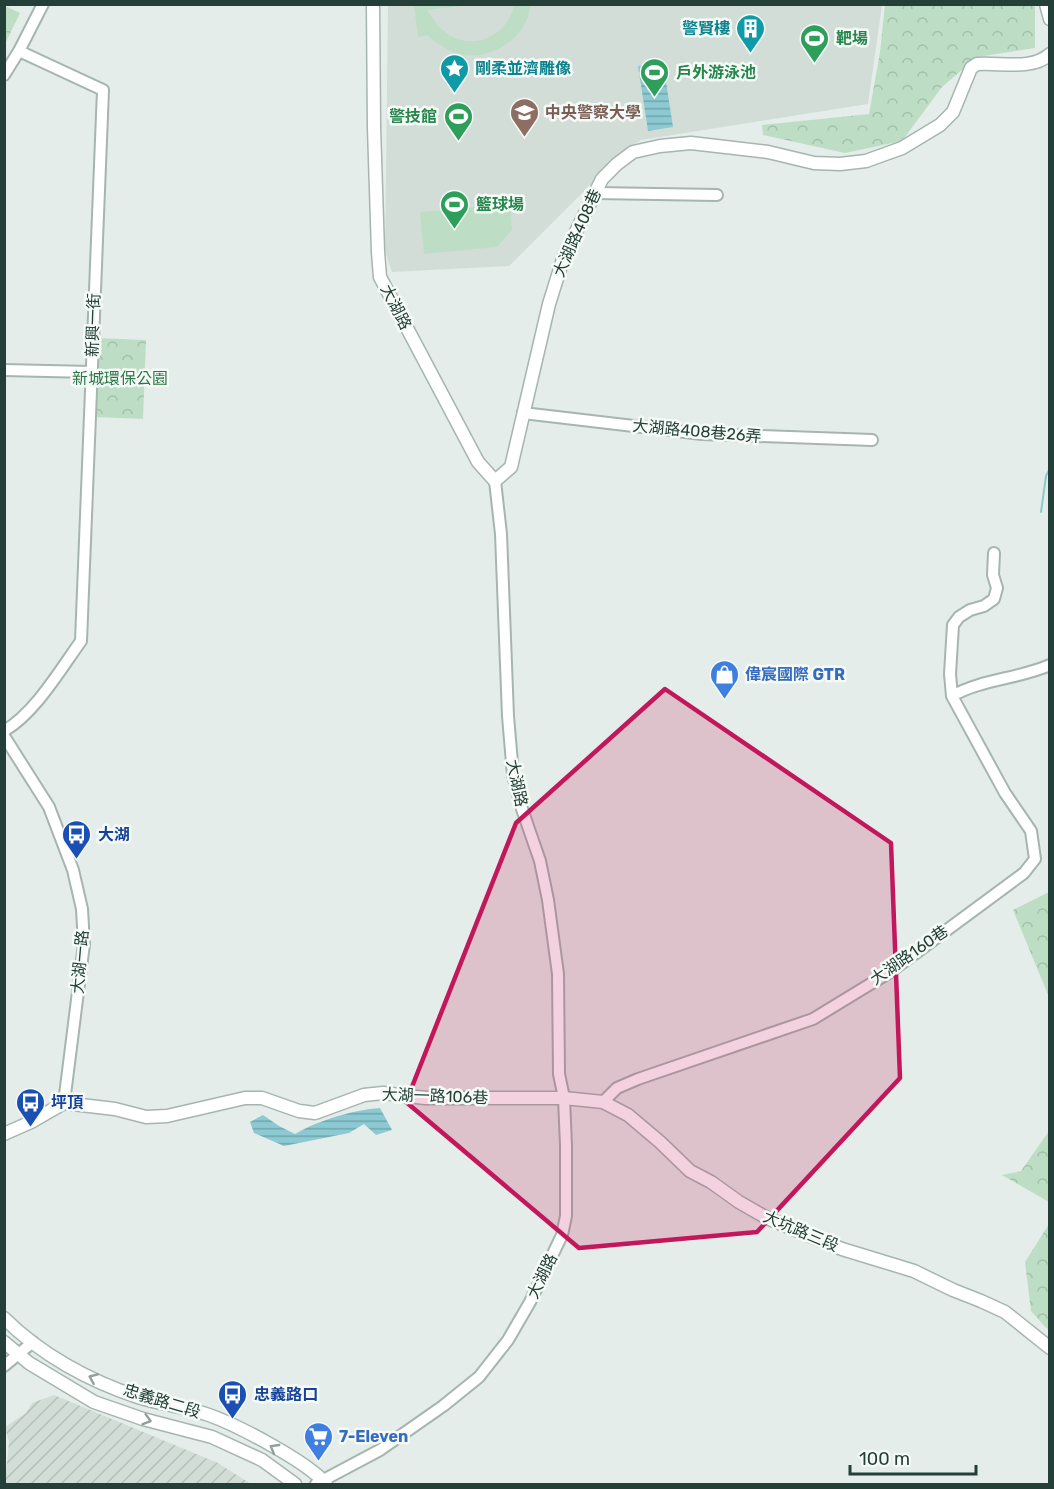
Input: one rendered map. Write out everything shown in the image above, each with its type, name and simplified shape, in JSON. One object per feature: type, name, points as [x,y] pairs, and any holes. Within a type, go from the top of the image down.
[{"type":"street","points":[[4,75],[43,4]]},
{"type":"street","name":"大湖路","points":[[322,1483],[380,1450],[443,1406],[479,1377],[508,1340],[543,1277],[562,1235],[566,1216],[567,1189],[564,1098],[559,1074],[558,974],[540,861],[513,775],[508,716],[501,534],[495,481],[478,462],[381,277],[378,252],[374,127],[373,4]]},
{"type":"street","points":[[1046,4],[1050,19]]},
{"type":"street","name":"新興一街","points":[[4,731],[13,726],[30,709],[81,641],[103,90],[19,51]]},
{"type":"street","name":"大湖路408巷","points":[[495,481],[511,466],[555,282],[564,256],[602,179],[617,164],[633,152],[691,143],[768,152],[814,163],[866,162],[902,148],[940,125],[953,112],[971,68],[977,64],[1027,64],[1043,60],[1050,54]]},
{"type":"street","points":[[595,193],[717,195]]},
{"type":"street","points":[[4,370],[91,372]]},
{"type":"street","name":"大湖路408巷26弄","points":[[523,413],[702,434],[872,440]]},
{"type":"street","points":[[994,553],[993,575],[997,588],[994,599],[984,606],[970,610],[959,617],[953,625],[950,674],[952,696],[965,688],[1036,671],[1050,665]]},
{"type":"street","name":"大湖路160巷","points":[[603,1102],[617,1088],[638,1079],[813,1019],[890,972],[1030,867],[1035,859],[1031,831],[1005,793],[952,696]]},
{"type":"street","name":"大湖一路","points":[[4,736],[49,807],[73,870],[82,909],[84,944],[64,1102]]},
{"type":"street","name":"大湖一路106巷","points":[[64,1102],[116,1109],[146,1117],[167,1116],[245,1098],[262,1098],[299,1111],[315,1113],[364,1095],[383,1093],[455,1100],[564,1098]]},
{"type":"street","name":"大坑路三段","points":[[564,1098],[603,1102],[627,1115],[690,1171],[767,1218],[842,1249],[914,1271],[953,1290],[981,1300],[1005,1312],[1050,1348]]},
{"type":"street","points":[[4,1134],[31,1122],[64,1102]]},
{"type":"street","name":"忠義路二段","points":[[4,1318],[19,1332],[70,1368],[137,1396],[209,1415],[236,1427],[276,1448],[322,1483]]},
{"type":"street","name":"忠義路二段","points":[[4,1342],[29,1363],[94,1402],[144,1419],[212,1437],[262,1461],[295,1485]]},
{"type":"street","points":[[4,1366],[33,1342]]},
{"type":"highlighted area","points":[[665,689],[891,843],[900,1078],[757,1232],[579,1248],[406,1102],[516,823]]},
{"type":"shaded area","name":"中央警察大學","points":[[388,5],[882,5],[868,104],[641,140],[626,149],[509,266],[392,272],[385,251]]},
{"type":"shaded area","points":[[54,1395],[218,1463],[251,1484],[5,1484],[9,1442],[5,1427],[26,1413],[32,1403]]},
{"type":"green space","points":[[414,5],[470,5],[427,10],[445,32],[455,38],[477,41],[497,33],[510,16],[514,5],[530,5],[528,17],[515,37],[495,50],[471,56],[450,51],[427,35],[418,37]]},
{"type":"green space","points":[[885,5],[1035,5],[1035,48],[977,57],[942,87],[902,141],[845,153],[763,135],[762,125],[869,114],[880,52]]},
{"type":"green space","points":[[5,6],[20,13],[5,44]]},
{"type":"green space","points":[[510,204],[512,230],[497,247],[424,254],[420,212]]},
{"type":"green space","name":"新城環保公園","points":[[97,338],[146,340],[143,419],[94,417]]},
{"type":"green space","points":[[1049,892],[1049,997],[1013,910]]},
{"type":"green space","points":[[1049,1131],[1049,1202],[1002,1175],[1021,1171]]},
{"type":"green space","points":[[1049,1224],[1049,1331],[1031,1311],[1025,1262]]},
{"type":"water","name":"戶外游泳池","points":[[663,62],[673,127],[648,131],[638,66]]},
{"type":"water","points":[[380,1108],[392,1130],[376,1135],[364,1124],[349,1133],[284,1146],[254,1133],[250,1122],[263,1115],[295,1134],[336,1116]]},
{"type":"waterway","points":[[1041,512],[1046,476],[1050,468]]},
{"type":"place","name":"警賢樓","points":[[751,54]]},
{"type":"place","name":"靶場","points":[[815,64]]},
{"type":"place","name":"剛柔並濟雕像","points":[[454,94]]},
{"type":"place","name":"戶外游泳池","points":[[655,98]]},
{"type":"place","name":"中央警察大學","points":[[524,138]]},
{"type":"place","name":"警技館","points":[[458,142]]},
{"type":"place","name":"籃球場","points":[[455,230]]},
{"type":"place","name":"偉宸國際 GTR","points":[[724,700]]},
{"type":"place","name":"大湖","points":[[77,860]]},
{"type":"place","name":"坪頂","points":[[30,1128]]},
{"type":"place","name":"忠義路口","points":[[233,1420]]},
{"type":"place","name":"7-Eleven","points":[[318,1462]]}]
